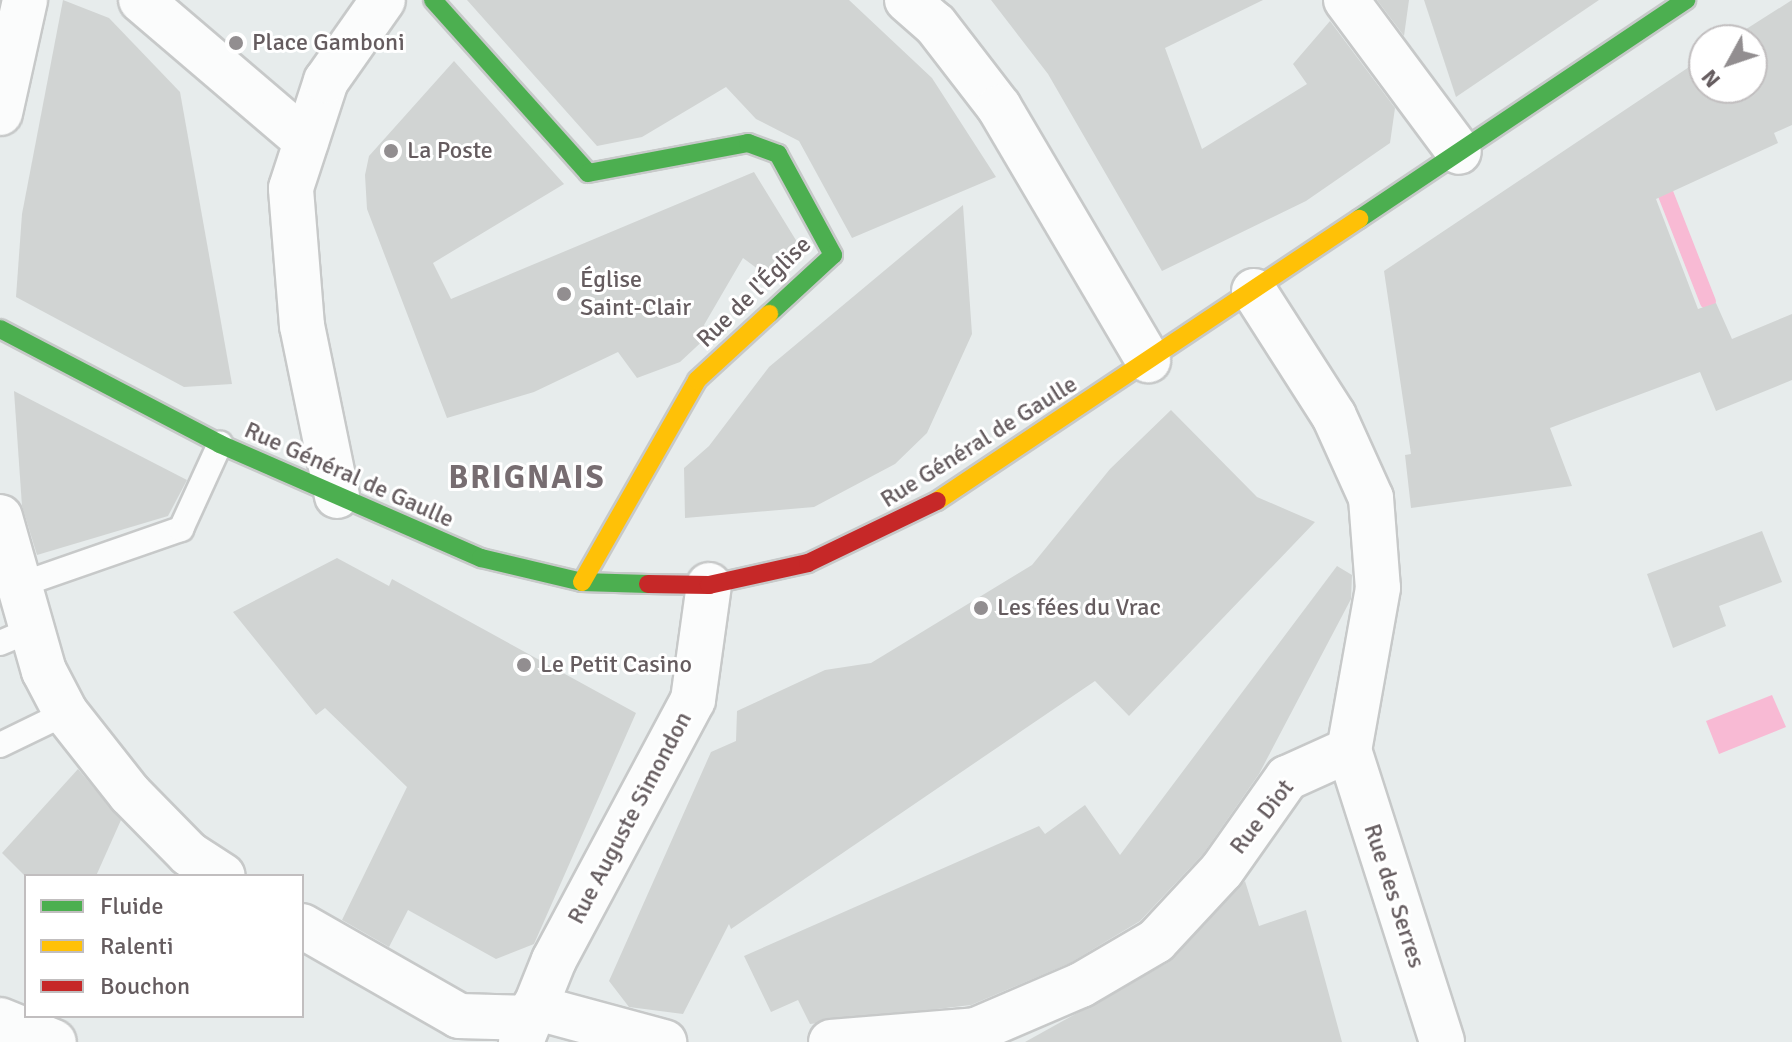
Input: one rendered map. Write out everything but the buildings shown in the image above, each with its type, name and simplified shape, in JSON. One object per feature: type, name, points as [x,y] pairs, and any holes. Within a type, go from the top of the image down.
[{"type":"street","points":[[0,113],[25,0]]},
{"type":"street","points":[[141,0],[306,141]]},
{"type":"street","points":[[337,496],[289,241],[291,188],[326,81],[383,0]]},
{"type":"street","name":"Rue de l'Église","points":[[433,0],[588,173],[748,143],[778,154],[833,255],[697,380],[582,582]]},
{"type":"street","points":[[907,0],[935,24],[999,107],[1148,360]]},
{"type":"street","points":[[1346,0],[1459,152]]},
{"type":"street","name":"Rue Général de Gaulle","points":[[0,329],[220,444],[481,558],[582,582],[709,585],[808,563],[899,523],[1254,291],[1686,0]]},
{"type":"street","points":[[1254,291],[1334,416],[1371,498],[1378,588],[1349,750]]},
{"type":"street","points":[[0,517],[17,586],[15,637],[66,713],[130,794],[189,854],[220,874]]},
{"type":"street","name":"Rue Auguste Simondon","points":[[529,1023],[693,700],[709,585]]},
{"type":"street","name":"Rue Diot","points":[[831,1042],[976,1030],[1081,985],[1156,941],[1222,870],[1287,778],[1349,750]]},
{"type":"street","name":"Rue des Serres","points":[[1349,750],[1442,1042]]},
{"type":"street","points":[[304,927],[459,1016],[664,1042]]},
{"type":"street","points":[[0,1020],[54,1042]]},
{"type":"street","points":[[485,1042],[529,1023]]},
{"type":"lane","points":[[17,586],[181,529],[220,444]]},
{"type":"lane","points":[[0,745],[66,713]]},
{"type":"shaded area","points":[[1772,695],[1786,727],[1719,754],[1706,721]]},
{"type":"waterway","points":[[1659,177],[1708,302]]},
{"type":"traffic: fast","points":[[433,0],[588,173],[748,143],[778,154],[833,255],[769,314]]},
{"type":"traffic: fast","points":[[1359,219],[1686,0]]},
{"type":"traffic: fast","points":[[0,329],[220,444],[481,558],[582,582],[648,584]]},
{"type":"traffic: slow","points":[[937,501],[1359,219]]},
{"type":"traffic: slow","points":[[582,582],[697,380],[769,314]]},
{"type":"traffic: jam","points":[[648,584],[709,585],[808,563],[937,501]]},
{"type":"place","name":"Place Gamboni","points":[[236,43]]},
{"type":"place","name":"La Poste","points":[[391,151]]},
{"type":"place","name":"Église Saint-Clair","points":[[564,294]]},
{"type":"place","name":"Les fées du Vrac","points":[[981,608]]},
{"type":"place","name":"Le Petit Casino","points":[[524,665]]},
{"type":"district","name":"BRIGNAIS","points":[[527,478]]}]
